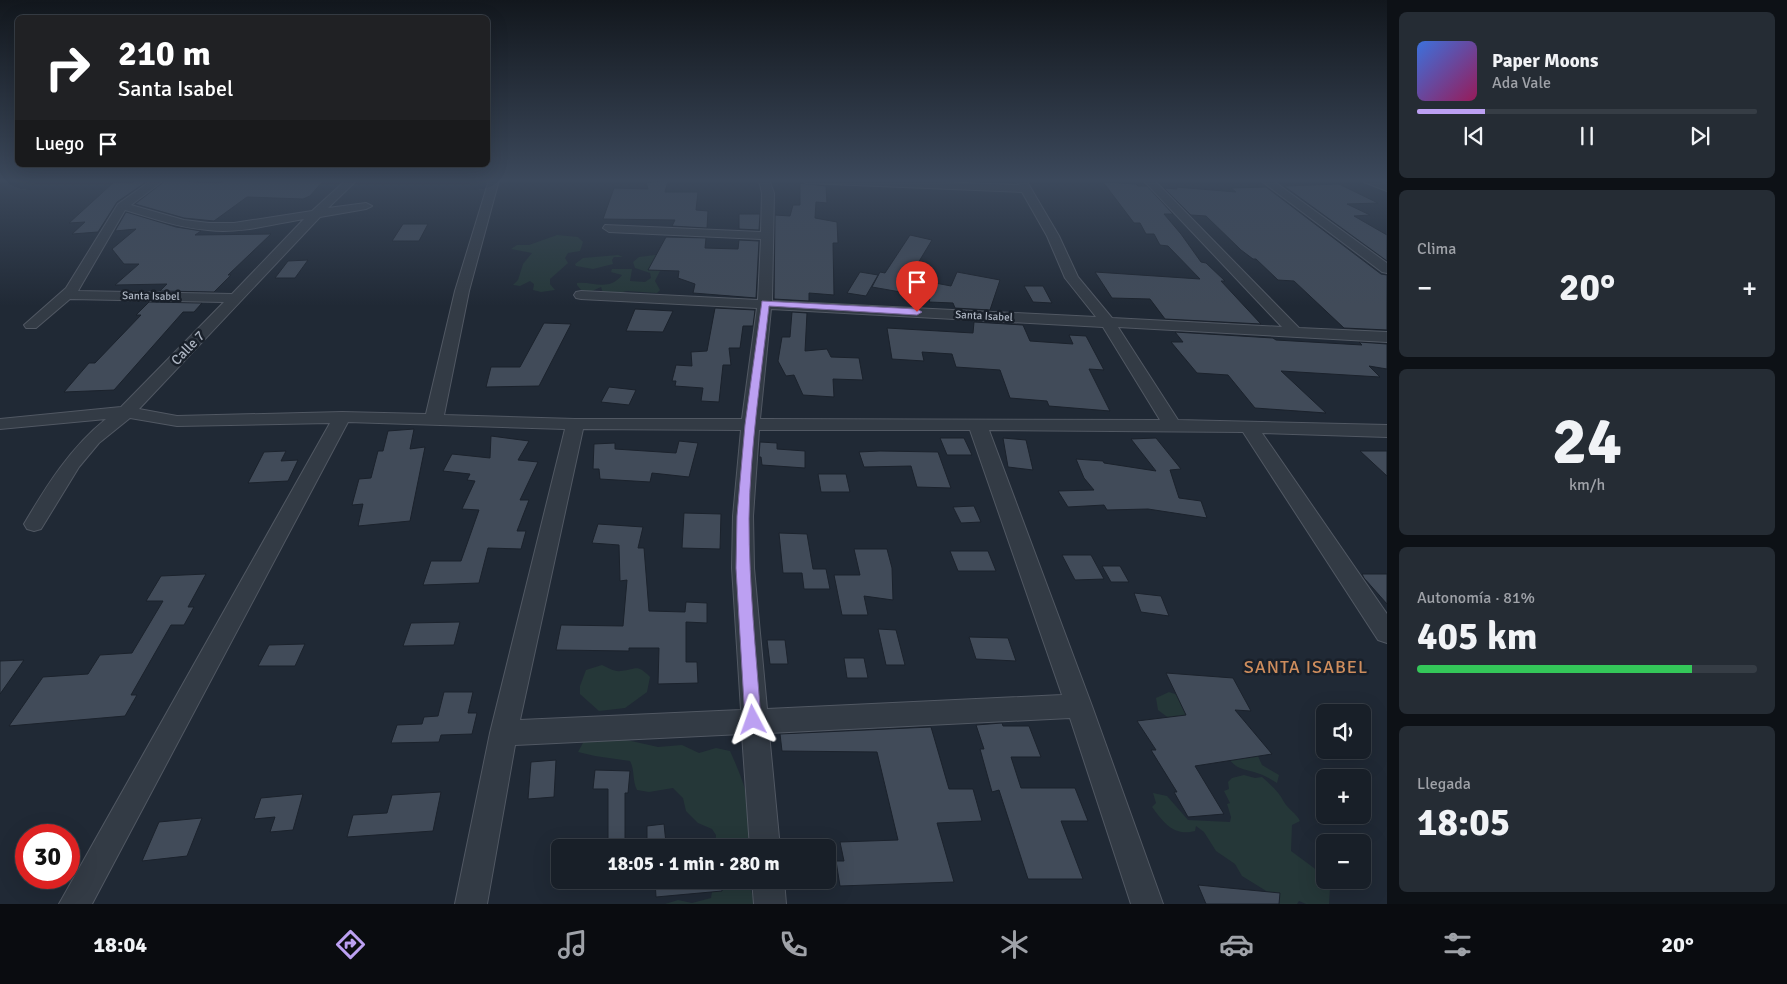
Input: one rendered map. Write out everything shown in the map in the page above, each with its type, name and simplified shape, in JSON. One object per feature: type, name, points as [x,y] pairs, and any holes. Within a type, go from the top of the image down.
[{"type":"street","points":[[31,325],[70,291],[112,222]]},
{"type":"street","points":[[180,222],[209,227],[234,227],[263,222]]},
{"type":"street","name":"Calle 7","points":[[34,524],[72,463],[93,439],[126,412],[308,222]]},
{"type":"street","points":[[434,420],[462,291],[482,222]]},
{"type":"street","points":[[764,839],[753,720],[743,568],[743,516],[750,425],[765,303],[768,222]]},
{"type":"street","points":[[1045,222],[1072,278],[1108,323],[1172,425]]},
{"type":"street","points":[[1189,222],[1295,332]]},
{"type":"street","points":[[1323,222],[1387,269]]},
{"type":"street","points":[[609,228],[768,236]]},
{"type":"street","name":"Santa Isabel","points":[[66,294],[237,298]]},
{"type":"street","name":"Santa Isabel","points":[[581,295],[765,303],[1387,337]]},
{"type":"street","points":[[0,424],[126,412],[177,421],[342,417],[575,424],[1248,426],[1387,432]]},
{"type":"street","points":[[75,904],[342,417]]},
{"type":"street","points":[[471,904],[504,733],[575,424]]},
{"type":"street","points":[[978,426],[1148,904]]},
{"type":"street","points":[[1248,426],[1387,633]]},
{"type":"street","points":[[504,733],[1079,706]]},
{"type":"street","points":[[769,889],[770,904]]},
{"type":"shaded area","points":[[557,235],[578,237],[583,242],[580,251],[568,253],[565,258],[568,263],[550,279],[550,284],[555,290],[541,292],[533,290],[534,284],[530,281],[520,286],[513,285],[518,280],[523,264],[532,253],[511,249],[517,245],[529,245]]},
{"type":"shaded area","points":[[686,236],[692,238],[692,272],[661,269],[655,281],[660,290],[657,293],[627,291],[614,294],[603,293],[601,287],[590,292],[582,291],[577,285],[577,283],[600,285],[612,283],[622,275],[611,272],[612,269],[632,269],[630,281],[645,282],[651,278],[650,273],[635,268],[633,262],[639,257],[663,254],[677,238]]},
{"type":"shaded area","points":[[618,255],[623,257],[614,257],[612,260],[613,264],[593,269],[576,266],[575,264],[583,258]]},
{"type":"shaded area","points":[[602,665],[616,671],[636,668],[642,670],[650,677],[647,692],[625,708],[599,711],[580,694],[580,686],[586,670]]},
{"type":"shaded area","points":[[1169,692],[1187,698],[1209,720],[1170,719],[1158,710],[1156,698]]},
{"type":"shaded area","points":[[609,736],[658,747],[682,745],[699,753],[716,748],[730,751],[746,791],[750,822],[748,839],[716,839],[716,835],[712,829],[698,823],[686,811],[683,798],[673,788],[649,792],[637,790],[630,761],[578,752],[584,741]]},
{"type":"shaded area","points":[[1223,749],[1257,754],[1262,765],[1279,775],[1277,783],[1262,775],[1234,765]]},
{"type":"shaded area","points":[[1244,775],[1255,778],[1262,777],[1272,786],[1298,818],[1300,821],[1292,825],[1291,851],[1316,870],[1316,889],[1330,889],[1329,904],[1306,904],[1299,901],[1297,904],[1277,904],[1273,895],[1242,876],[1235,864],[1216,851],[1204,832],[1196,826],[1195,831],[1181,832],[1175,830],[1160,818],[1152,807],[1156,803],[1153,793],[1167,796],[1188,820],[1230,822],[1231,817],[1227,804],[1230,803],[1224,791],[1229,789],[1228,782],[1232,778]]},
{"type":"shaded area","points":[[712,889],[751,889],[755,904],[665,904],[678,900],[692,903],[711,898]]},
{"type":"building","points":[[85,222],[104,222],[98,232],[72,234]]},
{"type":"building","points":[[120,222],[160,222],[201,231],[195,235],[271,234],[228,275],[231,275],[214,292],[160,291],[167,284],[115,285],[139,264],[124,264],[112,249],[136,229],[115,231]]},
{"type":"building","points":[[674,222],[707,222],[707,228],[672,226]]},
{"type":"building","points":[[739,222],[759,222],[759,230],[739,229]]},
{"type":"building","points":[[775,222],[837,222],[838,243],[833,243],[834,295],[809,293],[809,301],[774,299]]},
{"type":"building","points":[[1171,222],[1201,262],[1206,263],[1225,281],[1221,281],[1261,324],[1165,319],[1150,299],[1112,298],[1095,272],[1200,279],[1168,246],[1160,245],[1154,234],[1146,234],[1140,223],[1134,223]]},
{"type":"building","points":[[1212,222],[1313,222],[1381,274],[1387,275],[1387,330],[1344,328],[1294,281],[1278,280],[1256,259],[1253,259]]},
{"type":"building","points":[[1334,222],[1365,222],[1387,235],[1387,261]]},
{"type":"building","points":[[403,224],[428,224],[419,241],[392,241]]},
{"type":"building","points":[[910,235],[932,240],[909,278],[951,286],[957,272],[1000,280],[990,310],[955,308],[953,303],[929,302],[930,299],[912,294],[872,287],[880,272],[885,273]]},
{"type":"building","points":[[666,237],[706,238],[705,248],[738,249],[739,240],[759,241],[756,298],[693,293],[695,284],[678,278],[679,271],[648,270]]},
{"type":"building","points":[[308,260],[295,278],[275,278],[288,261]]},
{"type":"building","points":[[860,272],[878,275],[866,296],[847,293]]},
{"type":"building","points":[[1024,286],[1043,286],[1052,303],[1033,302]]},
{"type":"building","points":[[149,302],[202,303],[194,312],[183,312],[114,390],[64,392],[89,363],[95,363],[141,315],[136,315]]},
{"type":"building","points":[[715,308],[755,310],[753,326],[743,326],[740,348],[729,348],[731,365],[723,365],[719,402],[701,401],[703,388],[675,386],[676,381],[672,381],[676,365],[692,366],[691,352],[707,351]]},
{"type":"building","points":[[635,309],[673,311],[663,332],[626,331]]},
{"type":"building","points":[[792,312],[807,313],[805,351],[827,349],[831,357],[859,358],[863,380],[833,379],[834,397],[803,395],[794,375],[786,376],[778,361],[782,337],[790,337]]},
{"type":"building","points":[[974,322],[1023,325],[1030,341],[1073,344],[1069,335],[1086,336],[1104,370],[1089,369],[1110,411],[1049,406],[1047,401],[1010,398],[1000,370],[956,367],[952,354],[922,352],[924,361],[892,359],[887,328],[973,333]]},
{"type":"building","points":[[544,323],[571,324],[539,386],[486,387],[491,367],[520,367]]},
{"type":"building","points":[[1175,332],[1362,345],[1359,342],[1387,344],[1387,369],[1369,366],[1380,377],[1281,371],[1326,413],[1255,408],[1228,375],[1197,373],[1171,342],[1183,342]]},
{"type":"building","points":[[609,387],[636,390],[629,405],[601,402]]},
{"type":"building","points":[[414,429],[410,449],[425,447],[410,521],[358,526],[363,504],[352,505],[359,479],[371,478],[378,451],[383,451],[388,431]]},
{"type":"building","points":[[491,436],[529,441],[518,460],[538,462],[520,500],[529,500],[517,531],[526,531],[521,549],[488,548],[479,583],[423,585],[431,561],[461,561],[479,510],[462,509],[475,481],[467,480],[470,474],[443,471],[452,454],[490,458]]},
{"type":"building","points":[[940,438],[964,438],[972,455],[947,455]]},
{"type":"building","points":[[1003,438],[1026,440],[1033,470],[1008,467]]},
{"type":"building","points":[[1156,438],[1181,469],[1170,470],[1179,498],[1201,501],[1207,518],[1148,509],[1107,510],[1104,505],[1068,507],[1058,491],[1094,490],[1084,478],[1076,459],[1103,461],[1104,463],[1156,471],[1131,439]]},
{"type":"building","points":[[679,441],[698,443],[689,477],[652,473],[650,482],[600,479],[599,469],[593,469],[594,444],[615,443],[615,449],[676,453]]},
{"type":"building","points":[[760,442],[777,443],[777,449],[805,451],[805,468],[762,465],[761,457],[759,457]]},
{"type":"building","points":[[286,451],[281,461],[298,460],[288,481],[248,483],[264,452]]},
{"type":"building","points":[[1360,451],[1387,451],[1387,476]]},
{"type":"building","points":[[859,452],[938,452],[951,488],[917,487],[911,466],[864,467]]},
{"type":"building","points":[[818,474],[846,474],[850,492],[821,492]]},
{"type":"building","points":[[974,506],[981,522],[961,523],[953,507]]},
{"type":"building","points":[[684,513],[721,514],[720,549],[682,548]]},
{"type":"building","points":[[598,524],[643,527],[638,548],[644,548],[649,611],[685,612],[686,602],[707,603],[707,623],[686,622],[686,662],[697,662],[698,683],[658,684],[659,648],[629,648],[629,651],[556,650],[561,625],[623,626],[627,580],[620,581],[619,545],[592,543]]},
{"type":"building","points":[[779,533],[807,534],[813,569],[826,569],[830,589],[804,589],[802,573],[783,573]]},
{"type":"building","points":[[854,549],[887,549],[892,568],[893,600],[864,596],[868,615],[842,615],[834,575],[860,575]]},
{"type":"building","points":[[950,551],[988,551],[996,571],[958,571]]},
{"type":"building","points":[[1062,555],[1091,555],[1104,579],[1075,580]]},
{"type":"building","points":[[1102,566],[1120,566],[1129,582],[1111,582]]},
{"type":"building","points":[[206,574],[188,607],[194,607],[184,625],[171,625],[131,695],[137,695],[125,716],[9,726],[43,677],[88,674],[100,655],[132,653],[163,601],[146,601],[161,576]]},
{"type":"building","points":[[1362,574],[1387,574],[1387,604],[1364,578]]},
{"type":"building","points":[[1134,593],[1161,596],[1169,616],[1141,612]]},
{"type":"building","points":[[460,622],[454,645],[403,646],[411,623]]},
{"type":"building","points":[[878,629],[896,630],[905,665],[886,665]]},
{"type":"building","points":[[969,637],[1008,638],[1016,661],[976,659]]},
{"type":"building","points":[[767,640],[785,640],[788,664],[770,664]]},
{"type":"building","points":[[305,644],[295,666],[258,666],[269,645]]},
{"type":"building","points":[[844,658],[864,658],[868,678],[847,678]]},
{"type":"building","points":[[24,660],[0,694],[0,661]]},
{"type":"building","points":[[1166,673],[1233,678],[1251,711],[1235,710],[1272,754],[1195,766],[1224,814],[1188,817],[1174,792],[1177,792],[1151,750],[1156,750],[1137,721],[1186,715]]},
{"type":"building","points":[[444,692],[473,692],[468,713],[477,713],[472,734],[441,735],[439,742],[391,743],[397,725],[422,724],[424,717],[438,716]]},
{"type":"building","points":[[1002,723],[1003,726],[1029,726],[1041,757],[1011,757],[1021,788],[1075,788],[1088,821],[1061,821],[1083,879],[1028,879],[999,790],[992,792],[980,749],[984,749],[976,725]]},
{"type":"building","points":[[931,727],[949,789],[973,789],[982,821],[937,823],[954,882],[840,886],[836,861],[844,861],[840,842],[898,840],[877,752],[782,751],[780,734]]},
{"type":"building","points":[[556,760],[554,797],[528,799],[531,762]]},
{"type":"building","points":[[595,770],[630,771],[628,793],[625,793],[625,839],[608,839],[608,789],[593,789]]},
{"type":"building","points":[[441,792],[433,831],[347,837],[353,815],[387,813],[392,795]]},
{"type":"building","points":[[303,794],[293,830],[270,832],[275,817],[254,819],[261,798]]},
{"type":"building","points":[[202,818],[187,856],[142,861],[159,822]]},
{"type":"building","points":[[664,824],[666,839],[647,839],[647,826]]},
{"type":"building","points":[[1198,885],[1280,893],[1279,904],[1206,904]]},
{"type":"building","points":[[656,889],[722,889],[722,891],[656,897]]},
{"type":"district","name":"SANTA ISABEL","points":[[1306,667]]},
{"type":"route","points":[[753,720],[743,568],[743,516],[750,425],[765,303],[917,312]]}]
